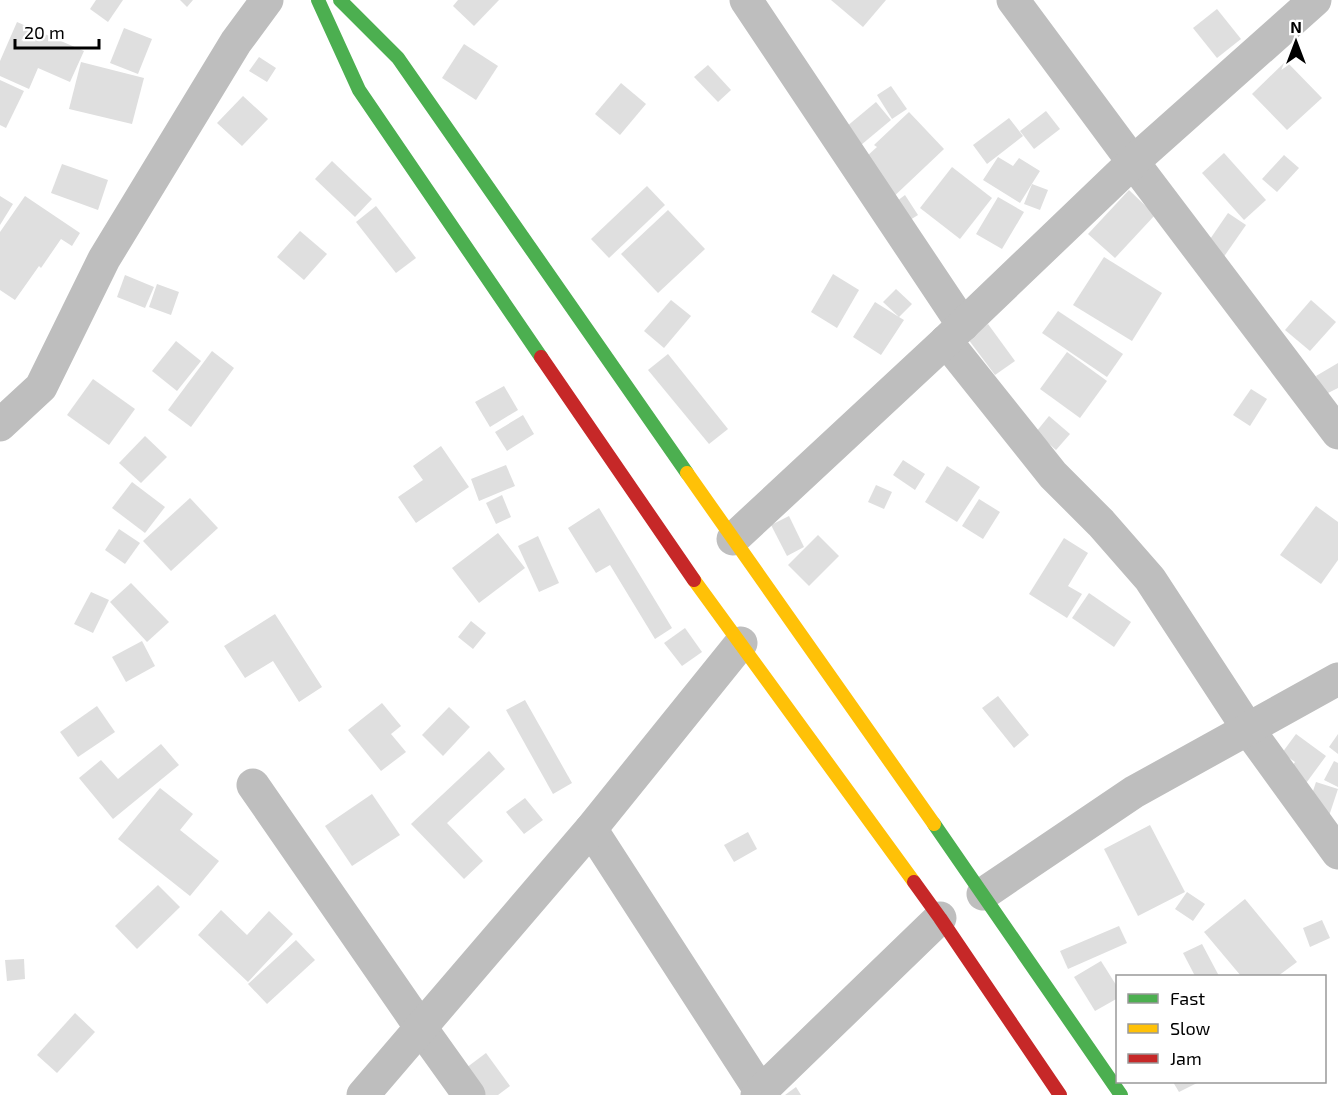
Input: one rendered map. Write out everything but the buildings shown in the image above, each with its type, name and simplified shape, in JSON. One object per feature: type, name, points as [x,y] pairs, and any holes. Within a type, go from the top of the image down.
[{"type":"main road","points":[[318,0],[359,90],[687,570],[940,918],[1060,1095]]},
{"type":"main road","points":[[340,0],[398,58],[1121,1095]]},
{"type":"street","points":[[0,425],[42,387],[104,259],[236,42],[267,0]]},
{"type":"street","points":[[746,0],[954,333],[1053,475],[1101,523],[1150,579],[1248,729],[1338,854]]},
{"type":"street","points":[[1012,0],[1338,433]]},
{"type":"street","points":[[733,539],[1133,162],[1314,0]]},
{"type":"street","points":[[363,1095],[591,829],[741,643]]},
{"type":"street","points":[[983,894],[1134,792],[1338,679]]},
{"type":"street","points":[[253,785],[469,1095]]},
{"type":"street","points":[[591,829],[760,1094],[940,918]]},
{"type":"traffic: fast","points":[[318,0],[359,90],[541,357]]},
{"type":"traffic: fast","points":[[340,0],[398,58],[687,473]]},
{"type":"traffic: fast","points":[[934,824],[1121,1095]]},
{"type":"traffic: slow","points":[[687,473],[934,824]]},
{"type":"traffic: slow","points":[[694,580],[914,882]]},
{"type":"traffic: jam","points":[[541,357],[694,580]]},
{"type":"traffic: jam","points":[[914,882],[1060,1095]]}]
